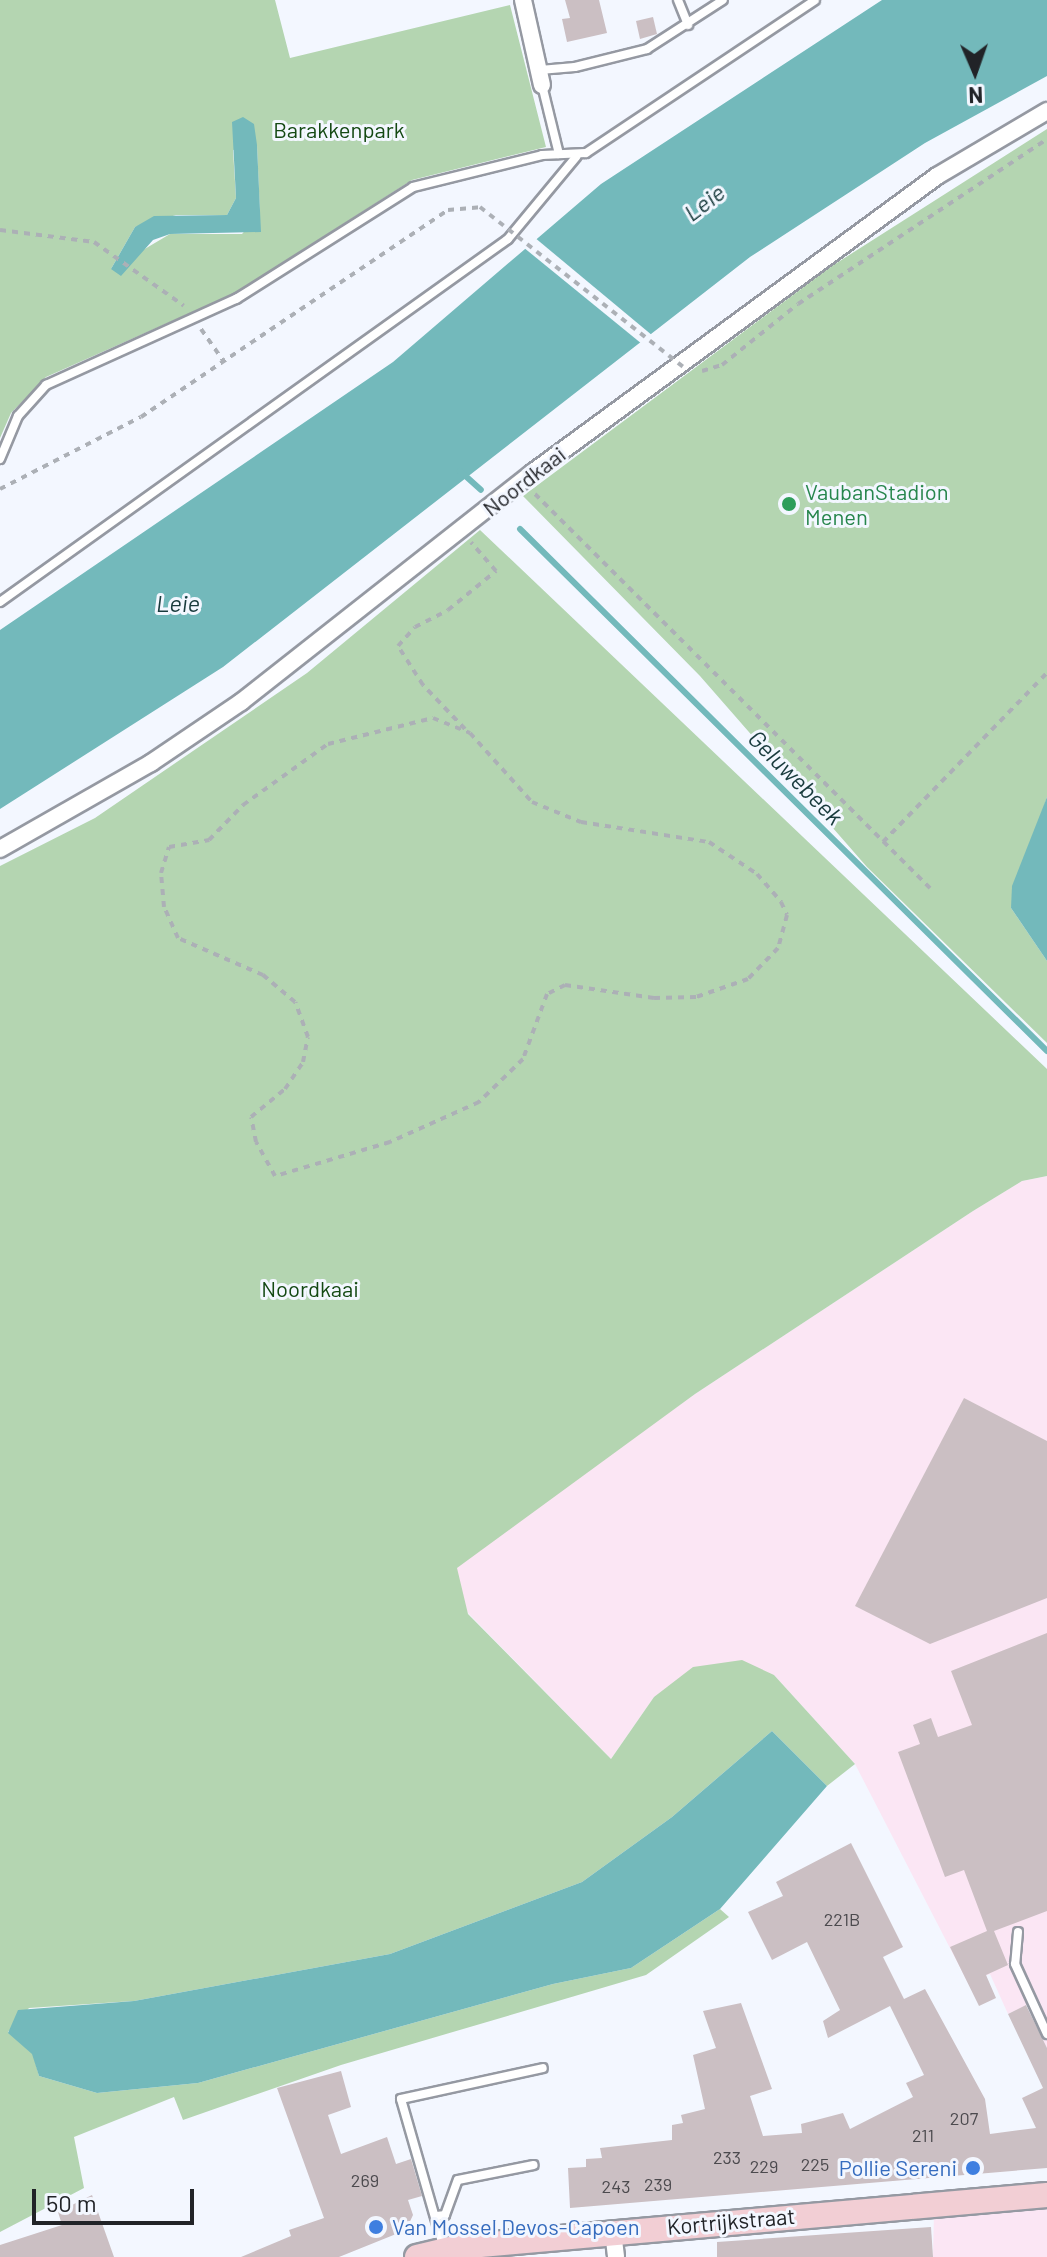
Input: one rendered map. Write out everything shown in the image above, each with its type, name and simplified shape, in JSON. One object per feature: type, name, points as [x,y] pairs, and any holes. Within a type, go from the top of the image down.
[{"type":"street","points":[[523,0],[541,77]]},
{"type":"street","name":"Noordkaai","points":[[0,849],[151,763],[241,702],[518,485],[937,176],[1047,111]]},
{"type":"street","name":"Kortrijkstraat","points":[[417,2257],[444,2250],[613,2232],[1047,2195]]},
{"type":"street","points":[[613,2232],[616,2257]]},
{"type":"lane","points":[[678,0],[688,25]]},
{"type":"lane","points":[[559,154],[541,77],[647,49],[723,0]]},
{"type":"lane","points":[[0,602],[508,239],[576,157],[815,0]]},
{"type":"lane","points":[[0,459],[18,416],[46,385],[236,299],[413,187],[559,154],[576,157]]},
{"type":"lane","points":[[1018,1932],[1015,1964],[1047,2034]]},
{"type":"lane","points":[[444,2250],[437,2216],[401,2099],[543,2068]]},
{"type":"lane","points":[[437,2216],[445,2215],[458,2180],[534,2165]]},
{"type":"path","points":[[0,489],[141,417],[464,205],[480,207],[532,245],[665,355],[687,370],[707,372],[798,304],[1046,141]]},
{"type":"path","points":[[0,230],[94,242],[185,307]]},
{"type":"path","points":[[211,346],[224,361]]},
{"type":"path","points":[[518,485],[930,888]]},
{"type":"path","points":[[467,527],[496,571],[448,610],[415,627],[398,646],[423,685],[470,733],[532,802],[581,822],[709,842],[757,874],[787,915],[778,948],[748,979],[696,997],[654,998],[565,985],[547,994],[523,1059],[479,1102],[390,1142],[275,1176],[256,1142],[251,1117],[285,1089],[303,1062],[308,1037],[295,1002],[263,975],[178,938],[164,907],[161,873],[169,847],[209,840],[243,805],[328,744],[433,718],[470,733]]},
{"type":"path","points":[[883,842],[1047,673]]},
{"type":"shaded area","points":[[1047,1176],[1047,2048],[1027,2005],[1008,2014],[990,1974],[968,1983],[855,1764],[774,1675],[654,1697],[611,1759],[468,1613],[456,1581],[457,1568],[465,1559],[695,1394],[973,1211],[1022,1181]]},
{"type":"shaded area","points":[[1047,2204],[1047,2257],[933,2257],[934,2212]]},
{"type":"green space","name":"Barakkenpark","points":[[0,0],[275,0],[290,58],[510,5],[546,147],[412,180],[235,293],[46,377],[11,413],[0,438]],"holes":[[[257,145],[260,214],[242,234],[170,234],[111,269],[135,227],[176,215],[227,215],[236,198],[233,150]]]},
{"type":"green space","name":"VaubanStadion Menen","points":[[1047,129],[1047,797],[1011,908],[1047,961],[1047,1043],[867,867],[700,676],[523,496],[832,266]]},
{"type":"green space","name":"Noordkaai","points":[[480,530],[1047,1069],[1047,1176],[1022,1181],[973,1211],[695,1394],[457,1568],[468,1614],[611,1759],[654,1697],[693,1667],[742,1660],[774,1675],[855,1764],[827,1786],[772,1731],[672,1817],[582,1882],[390,1954],[134,2001],[29,2008],[8,2032],[33,2054],[39,2076],[97,2093],[198,2083],[553,1984],[631,1968],[720,1909],[729,1917],[646,1975],[341,2065],[183,2120],[174,2097],[74,2137],[84,2188],[0,2232],[0,866],[95,818],[307,673]]},
{"type":"water","name":"Leie","points":[[882,0],[1047,0],[1047,76],[925,143],[750,257],[223,667],[0,809],[0,630],[393,362],[601,184]]},
{"type":"water","points":[[243,117],[254,124],[261,232],[170,234],[153,240],[121,276],[111,269],[135,227],[154,216],[227,215],[236,198],[232,122]]},
{"type":"water","points":[[1047,797],[1047,961],[1011,908],[1012,886]]},
{"type":"water","points":[[772,1731],[827,1786],[720,1909],[631,1968],[553,1984],[198,2083],[97,2093],[39,2076],[32,2054],[8,2033],[18,2010],[134,2001],[390,1954],[582,1882],[672,1817]]},
{"type":"pier","points":[[534,237],[653,336],[642,344],[523,247]]},
{"type":"building","points":[[565,0],[599,0],[607,33],[567,42],[562,19],[570,18]]},
{"type":"building","points":[[653,17],[657,34],[640,39],[636,21]]},
{"type":"building","points":[[964,1398],[1047,1441],[1047,1598],[930,1644],[855,1606]]},
{"type":"building","points":[[1047,1633],[1047,1911],[994,1931],[1008,1965],[986,1975],[996,1998],[979,2006],[950,1947],[987,1931],[964,1870],[945,1877],[898,1752],[920,1744],[913,1725],[931,1718],[938,1737],[972,1725],[951,1671]]},
{"type":"building","points":[[851,1843],[903,1947],[883,1957],[904,1999],[925,1989],[985,2099],[990,2134],[1036,2128],[1022,2098],[1043,2088],[1008,2014],[1026,2005],[1047,2048],[1047,2168],[570,2208],[568,2168],[586,2167],[586,2159],[602,2158],[600,2148],[672,2140],[672,2125],[683,2123],[681,2115],[705,2109],[693,2055],[716,2048],[703,2011],[741,2003],[772,2089],[750,2096],[763,2136],[802,2133],[801,2124],[843,2113],[850,2129],[913,2097],[906,2083],[924,2075],[890,2006],[828,2038],[823,2021],[840,2010],[807,1942],[772,1960],[748,1912],[783,1896],[776,1882]]},
{"type":"building","points":[[341,2071],[351,2107],[328,2115],[341,2154],[387,2137],[396,2164],[411,2159],[422,2196],[408,2200],[413,2215],[406,2230],[339,2257],[241,2257],[291,2236],[289,2230],[324,2218],[277,2088]]},
{"type":"building","points":[[92,2195],[114,2257],[0,2257],[0,2245],[62,2225],[58,2212]]},
{"type":"building","points":[[931,2227],[933,2257],[717,2257],[717,2242]]},
{"type":"waterway","name":"Geluwebeek","points":[[460,471],[481,490]]},
{"type":"waterway","name":"Geluwebeek","points":[[520,529],[1047,1051]]},
{"type":"place","name":"VaubanStadion Menen","points":[[789,504]]},
{"type":"place","name":"Pollie Sereni","points":[[973,2168]]},
{"type":"place","name":"Van Mossel Devos-Capoen","points":[[376,2227]]}]
